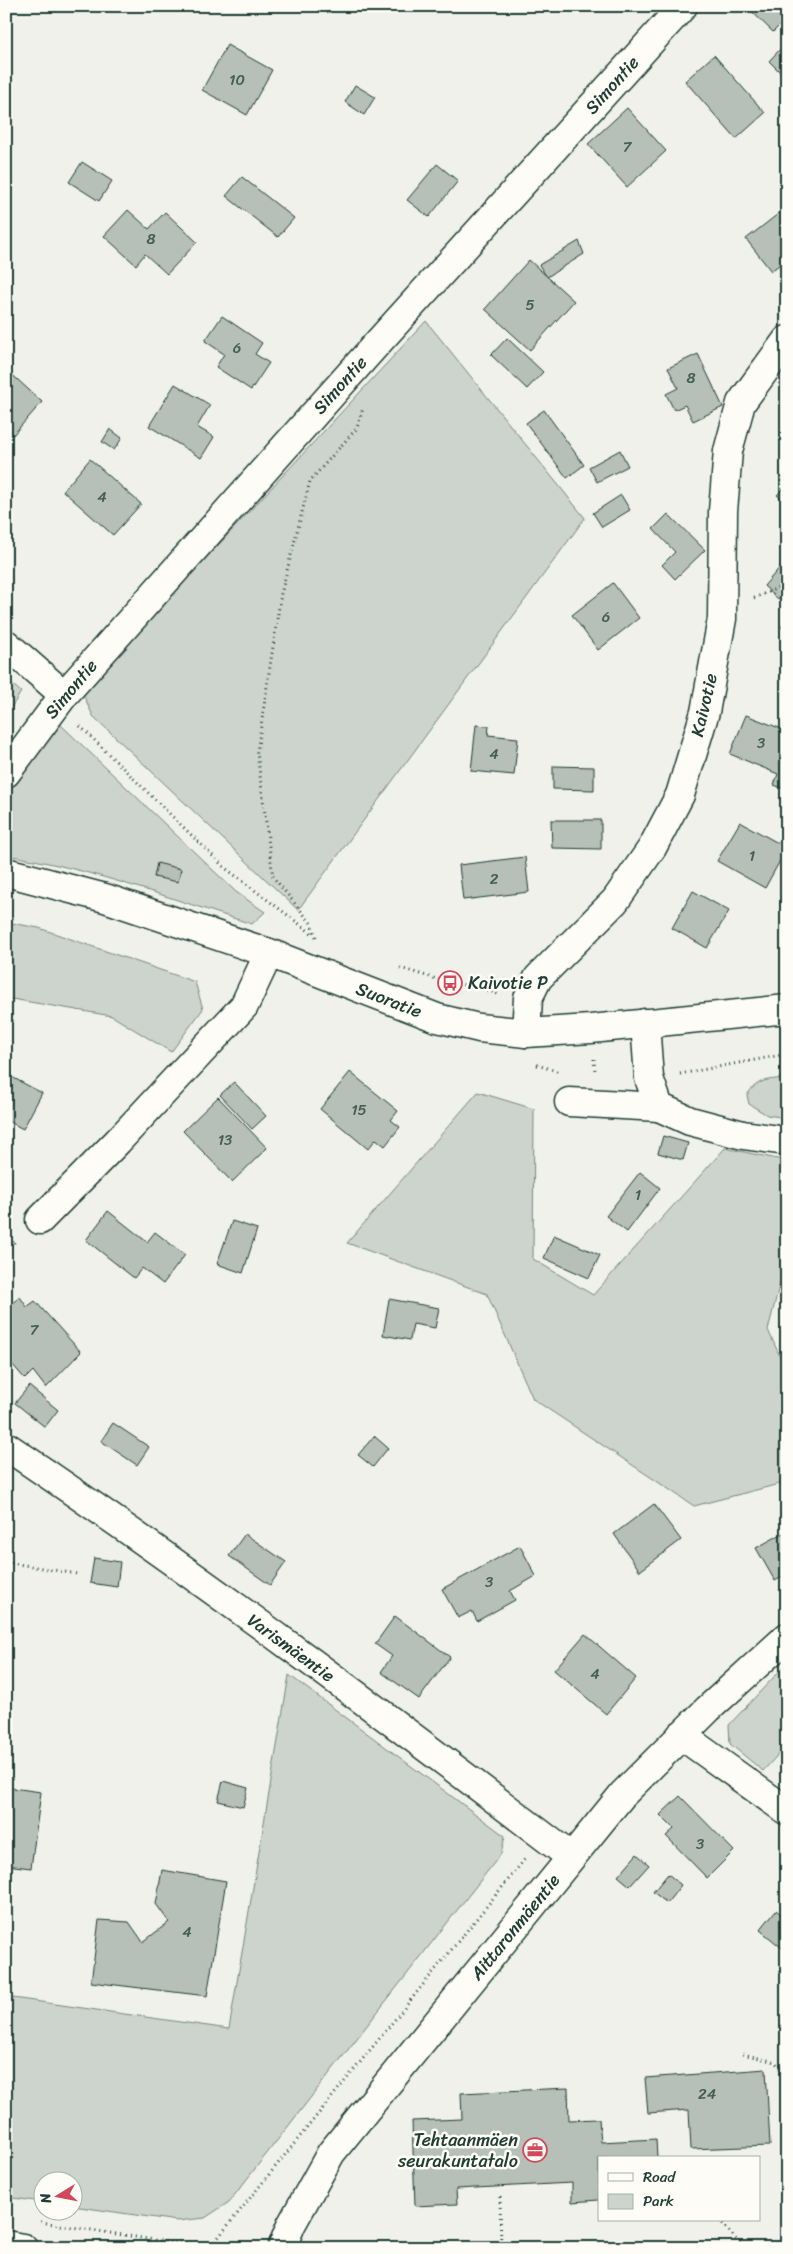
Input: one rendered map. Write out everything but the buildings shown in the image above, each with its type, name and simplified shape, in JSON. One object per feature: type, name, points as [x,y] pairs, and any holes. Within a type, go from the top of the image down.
[{"type":"street","name":"Simontie","points":[[6,773],[64,695],[386,334],[683,6]]},
{"type":"street","name":"Kaivotie","points":[[526,1033],[528,998],[538,978],[616,901],[652,848],[680,795],[705,712],[722,619],[723,511],[728,451],[741,403],[787,340]]},
{"type":"street","points":[[6,644],[64,695]]},
{"type":"street","name":"Suoratie","points":[[6,872],[105,898],[269,953],[437,1018],[479,1028],[526,1033],[591,1029],[787,1009]]},
{"type":"street","points":[[40,1220],[118,1141],[244,1006],[269,953]]},
{"type":"street","points":[[645,1024],[650,1078],[659,1107]]},
{"type":"street","points":[[569,1102],[659,1107],[690,1121],[743,1135],[787,1141]]},
{"type":"street","name":"Varismäentie","points":[[6,1446],[102,1511],[254,1620],[571,1857]]},
{"type":"street","name":"Aittaronmäentie","points":[[282,2248],[291,2226],[331,2152],[622,1794],[681,1735],[787,1637]]},
{"type":"street","points":[[681,1735],[787,1812]]},
{"type":"street","points":[[6,2246],[24,2248]]},
{"type":"path","points":[[317,937],[311,923],[273,877],[257,752],[280,594],[310,481],[357,428],[365,400]]},
{"type":"path","points":[[64,695],[75,721],[224,867],[323,942]]},
{"type":"path","points":[[392,965],[450,984],[474,986],[500,995]]},
{"type":"path","points":[[674,1075],[787,1054]]},
{"type":"path","points":[[6,1562],[77,1574]]},
{"type":"path","points":[[212,2245],[544,1836]]},
{"type":"path","points":[[743,2054],[775,2062],[787,2075]]},
{"type":"path","points":[[500,2197],[502,2248]]},
{"type":"path","points":[[36,2222],[174,2243],[212,2245],[244,2241]]},
{"type":"path","points":[[721,2222],[736,2239],[748,2248]]},
{"type":"green space","points":[[426,321],[585,518],[298,910],[93,716],[82,692]]},
{"type":"green space","points":[[6,679],[21,692],[6,716]]},
{"type":"green space","points":[[60,724],[236,892],[265,912],[252,924],[99,876],[6,855],[6,792]]},
{"type":"green space","points":[[6,922],[39,928],[195,982],[203,1009],[171,1052],[112,1016],[6,998]]},
{"type":"green space","points":[[787,1078],[787,1118],[767,1115],[749,1104],[747,1095],[755,1085],[764,1081]]},
{"type":"green space","points":[[478,1092],[534,1109],[533,1259],[593,1295],[725,1148],[787,1161],[787,1255],[768,1330],[787,1372],[787,1482],[694,1506],[533,1399],[487,1294],[347,1243]]},
{"type":"green space","points":[[787,1663],[787,1745],[763,1771],[730,1744],[729,1725]]},
{"type":"green space","points":[[289,1675],[505,1836],[501,1854],[229,2202],[205,2218],[177,2221],[82,2207],[82,2172],[32,2172],[32,2201],[6,2197],[6,1997],[229,2029]]},
{"type":"place","name":"Kaivotie P","points":[[450,983]]},
{"type":"place","name":"Tehtaanmäen seurakuntatalo","points":[[535,2150]]}]
